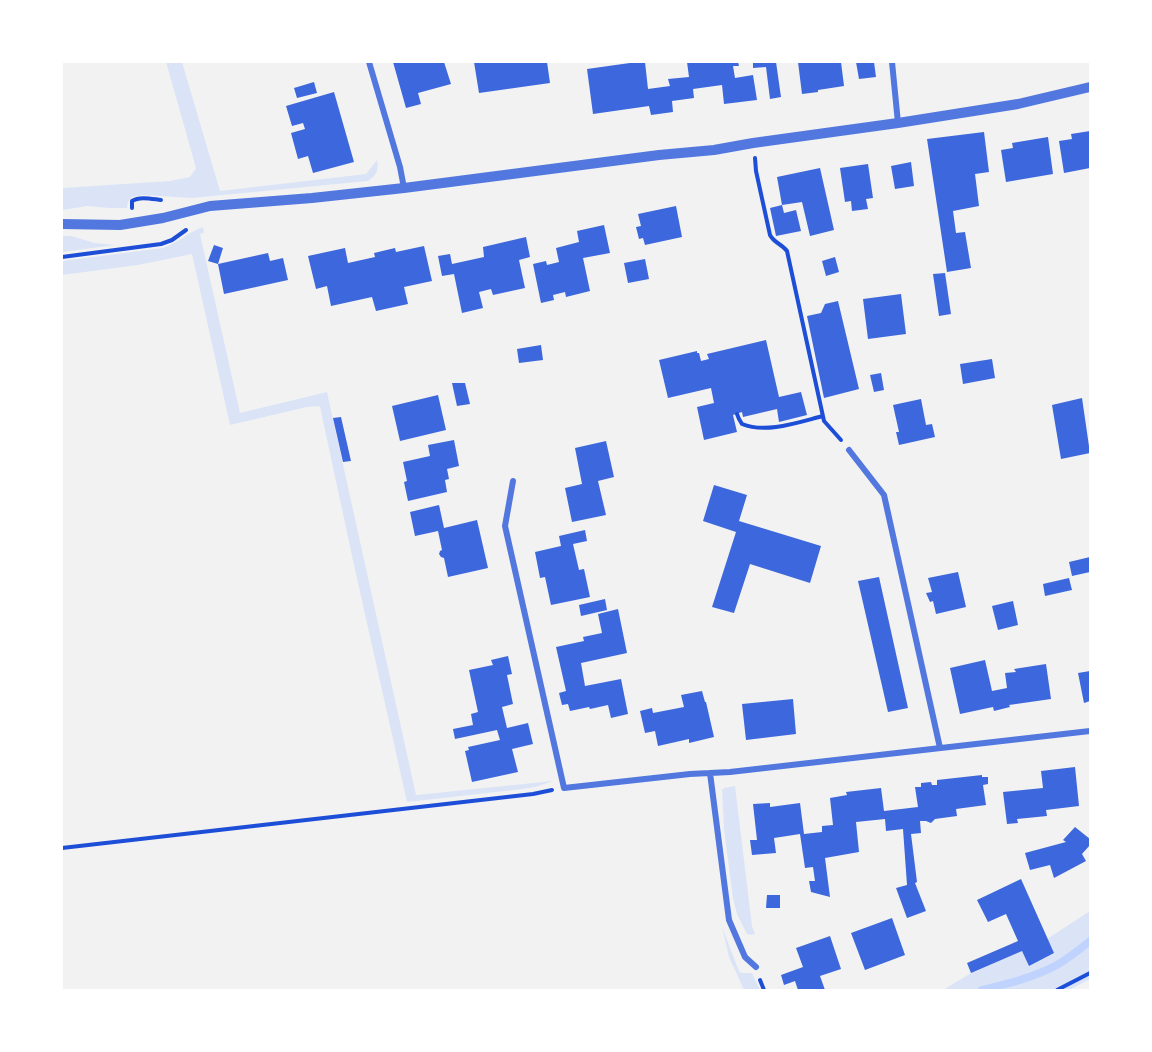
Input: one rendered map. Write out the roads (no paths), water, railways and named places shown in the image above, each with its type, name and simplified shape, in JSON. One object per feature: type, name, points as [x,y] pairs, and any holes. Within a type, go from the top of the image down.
[{"type":"street","points":[[369,62],[404,188]]},
{"type":"street","points":[[892,62],[898,123]]},
{"type":"street","points":[[62,224],[120,225],[155,220],[210,206],[404,188],[714,150],[1018,104],[1090,87]]},
{"type":"street","points":[[849,450],[884,495],[940,748]]},
{"type":"street","points":[[513,481],[505,526],[564,788],[1090,731]]},
{"type":"street","points":[[710,773],[729,920],[745,957],[756,967]]},
{"type":"waterway","points":[[982,990],[1046,970],[1090,941]]}]
